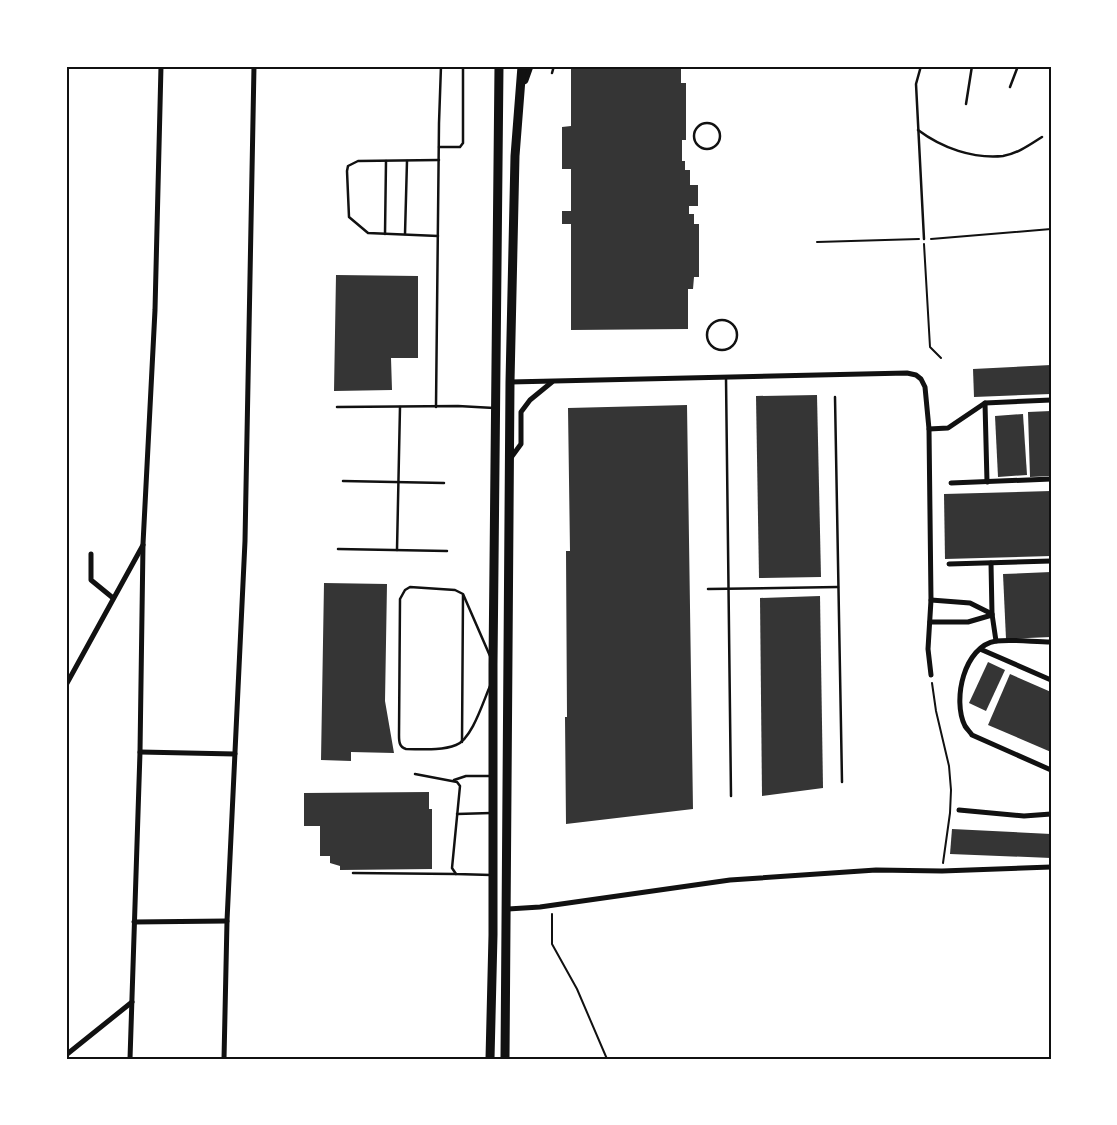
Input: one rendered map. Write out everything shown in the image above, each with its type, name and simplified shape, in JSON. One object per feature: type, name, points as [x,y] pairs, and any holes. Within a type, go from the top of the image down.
[{"type":"highway","points":[[490,1059],[499,66]]},
{"type":"highway","points":[[505,1059],[510,382],[515,156],[522,66]]},
{"type":"highway","points":[[521,87],[529,66]]},
{"type":"street","points":[[130,1059],[140,752],[143,544],[155,310],[161,66]]},
{"type":"street","points":[[224,1059],[227,921],[245,541],[254,66]]},
{"type":"street","points":[[510,382],[907,373],[922,379],[925,387],[929,429],[931,600],[928,649],[931,676]]},
{"type":"street","points":[[509,461],[521,444],[521,412],[530,400],[552,382]]},
{"type":"street","points":[[929,429],[948,428],[985,403],[1051,400]]},
{"type":"street","points":[[985,403],[987,482]]},
{"type":"street","points":[[951,483],[1051,479]]},
{"type":"street","points":[[66,685],[143,544]]},
{"type":"street","points":[[92,554],[91,580],[113,598]]},
{"type":"street","points":[[949,564],[1051,561]]},
{"type":"street","points":[[991,563],[992,614],[996,642]]},
{"type":"street","points":[[931,600],[970,603],[992,614]]},
{"type":"street","points":[[930,622],[968,622],[992,614]]},
{"type":"street","points":[[1051,642],[996,642],[980,649],[970,661],[961,683],[960,699],[965,725],[972,735],[1051,770]]},
{"type":"street","points":[[980,649],[1051,680]]},
{"type":"street","points":[[140,752],[235,754]]},
{"type":"street","points":[[959,810],[1024,816],[1051,814]]},
{"type":"street","points":[[505,910],[730,880],[876,870],[942,871],[1051,867]]},
{"type":"street","points":[[134,922],[227,921]]},
{"type":"street","points":[[66,1055],[132,1002]]},
{"type":"lane","points":[[436,407],[438,147],[441,66]]},
{"type":"lane","points":[[438,147],[456,148],[460,147],[463,143],[463,66]]},
{"type":"lane","points":[[552,74],[554,66]]},
{"type":"lane","points":[[921,66],[916,84],[924,239]]},
{"type":"lane","points":[[966,104],[972,66]]},
{"type":"lane","points":[[1010,87],[1018,66]]},
{"type":"lane","points":[[711,124],[718,129],[720,136],[718,144],[715,146],[707,149],[702,148],[695,142],[694,134],[699,126],[711,124]]},
{"type":"lane","points":[[918,130],[928,138],[947,147],[964,153],[983,155],[1005,156],[1026,148],[1042,137]]},
{"type":"lane","points":[[438,160],[352,163],[348,166],[347,171],[348,217],[366,232],[438,236]]},
{"type":"lane","points":[[386,161],[386,234]]},
{"type":"lane","points":[[405,235],[407,161]]},
{"type":"lane","points":[[725,320],[730,322],[736,329],[737,339],[732,347],[723,350],[714,348],[710,344],[707,334],[708,329],[715,322],[725,320]]},
{"type":"lane","points":[[726,378],[731,796]]},
{"type":"lane","points":[[835,396],[842,782]]},
{"type":"lane","points":[[337,407],[495,408]]},
{"type":"lane","points":[[398,550],[400,407]]},
{"type":"lane","points":[[343,481],[444,483]]},
{"type":"lane","points":[[338,549],[447,551]]},
{"type":"lane","points":[[493,664],[463,594],[455,590],[410,587],[405,590],[400,599],[399,726],[402,748],[445,748],[462,742],[467,738],[493,678]]},
{"type":"lane","points":[[708,589],[838,587]]},
{"type":"lane","points":[[462,742],[463,594]]},
{"type":"lane","points":[[415,774],[454,780],[460,786],[452,868],[456,874]]},
{"type":"lane","points":[[454,780],[466,776],[493,776]]},
{"type":"lane","points":[[457,814],[493,812]]},
{"type":"lane","points":[[353,873],[493,876]]},
{"type":"path","points":[[817,242],[924,239],[1051,229]]},
{"type":"path","points":[[924,239],[930,347],[942,358]]},
{"type":"path","points":[[931,676],[936,712],[949,766],[951,790],[950,813],[942,871]]},
{"type":"path","points":[[552,905],[552,944],[577,989],[607,1059]]},
{"type":"building","points":[[566,66],[681,66],[681,83],[686,83],[686,140],[682,140],[682,161],[685,161],[685,170],[690,170],[690,185],[698,185],[698,206],[689,206],[689,214],[694,214],[694,224],[699,224],[699,277],[694,277],[693,289],[688,289],[688,329],[571,330],[571,224],[562,224],[562,211],[571,211],[571,169],[562,169],[562,127],[571,126],[571,69],[566,69]]},
{"type":"building","points":[[336,275],[418,276],[418,358],[391,358],[392,390],[334,391]]},
{"type":"building","points":[[1051,365],[1051,394],[974,397],[973,369]]},
{"type":"building","points":[[817,395],[821,577],[759,578],[756,396]]},
{"type":"building","points":[[687,405],[693,809],[566,824],[566,551],[570,551],[568,408]]},
{"type":"building","points":[[1051,411],[1051,476],[1030,477],[1028,412]]},
{"type":"building","points":[[1023,414],[1027,475],[998,477],[995,416]]},
{"type":"building","points":[[1051,491],[1051,556],[945,559],[944,494]]},
{"type":"building","points":[[1051,572],[1051,637],[1006,639],[1003,574]]},
{"type":"building","points":[[324,583],[387,584],[385,701],[394,753],[351,752],[351,761],[321,760]]},
{"type":"building","points":[[820,596],[823,788],[762,796],[760,598]]},
{"type":"building","points":[[988,662],[1005,670],[986,711],[969,703]]},
{"type":"building","points":[[1010,674],[1051,692],[1051,752],[988,725]]},
{"type":"building","points":[[429,792],[429,809],[432,809],[432,869],[340,870],[340,866],[330,863],[330,856],[320,856],[320,826],[304,826],[304,793]]},
{"type":"building","points":[[952,829],[1051,834],[1051,858],[950,854]]}]
